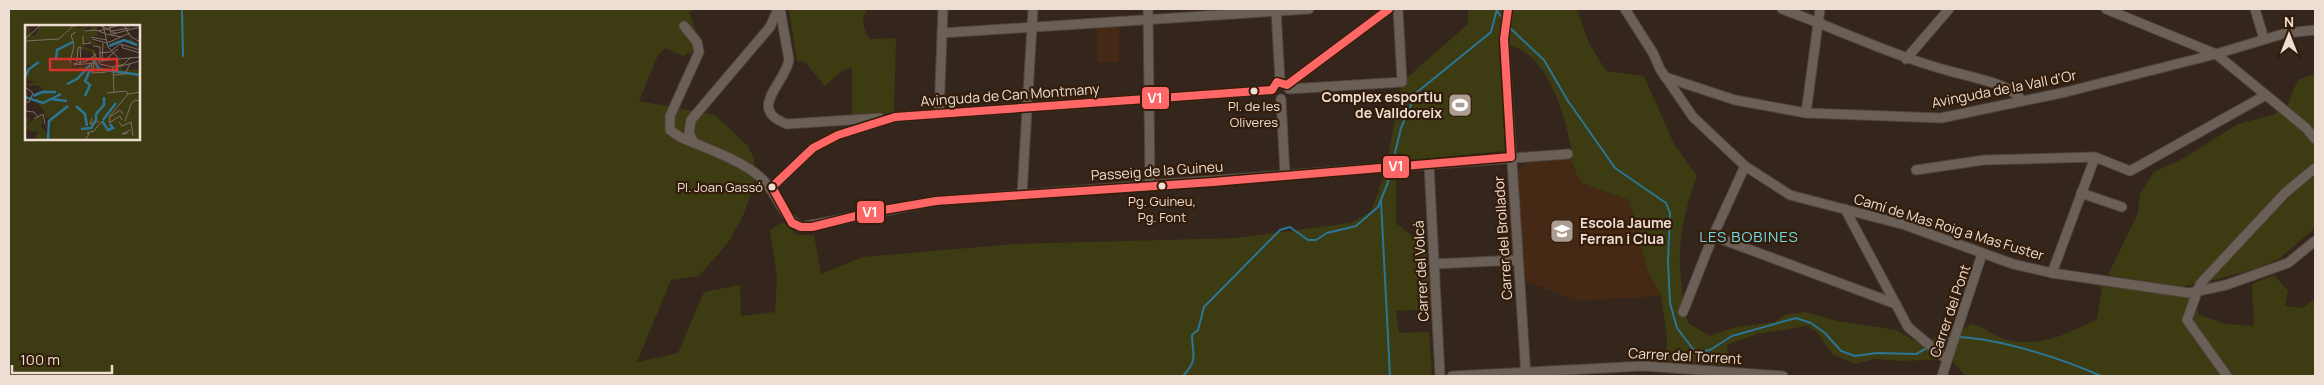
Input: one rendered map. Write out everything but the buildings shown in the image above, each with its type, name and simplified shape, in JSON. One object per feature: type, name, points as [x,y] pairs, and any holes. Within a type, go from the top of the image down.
[{"type":"street","points":[[779,9],[790,60],[788,68],[775,87],[768,107],[777,120],[787,124],[895,117]]},
{"type":"street","points":[[694,143],[688,133],[691,120],[770,27],[779,9]]},
{"type":"street","points":[[939,114],[943,9]]},
{"type":"street","points":[[1022,194],[1033,9]]},
{"type":"street","points":[[1148,9],[1150,185]]},
{"type":"street","points":[[942,32],[1032,28],[1309,9]]},
{"type":"street","points":[[1285,85],[1389,9]]},
{"type":"street","points":[[1276,10],[1285,85],[1288,95],[1281,99],[1275,97],[1272,90],[1274,84],[1285,85],[1402,82],[1398,9]]},
{"type":"street","name":"Carrer del Brollador","points":[[1508,9],[1504,39],[1517,260],[1526,374]]},
{"type":"street","name":"Camí de Mas Roig a Mas Fuster","points":[[1625,9],[1653,52],[1665,77],[1693,117],[1745,166],[1790,195],[1905,225],[1982,254],[2052,273],[2189,294],[2226,286],[2288,263],[2315,241]]},
{"type":"street","points":[[1782,9],[1906,59],[1989,81],[2019,95],[2022,101]]},
{"type":"street","points":[[1806,113],[1820,9]]},
{"type":"street","points":[[1906,59],[1947,9]]},
{"type":"street","points":[[2255,9],[2264,39]]},
{"type":"street","points":[[2112,10],[2216,54],[2306,128],[2315,139]]},
{"type":"street","points":[[684,26],[697,42],[699,52],[670,116],[669,126],[674,133],[755,172],[772,187]]},
{"type":"street","name":"Avinguda de la Vall d'Or","points":[[1665,77],[1735,100],[1806,113],[1941,118],[2066,92],[2216,54],[2286,32],[2315,30]]},
{"type":"street","name":"Avinguda de Can Montmany","points":[[772,187],[813,148],[838,135],[895,117],[1272,90]]},
{"type":"street","points":[[1916,170],[1984,160],[2094,157],[2130,171],[2266,95]]},
{"type":"street","points":[[1281,99],[1286,175]]},
{"type":"street","name":"Passeig de la Guineu","points":[[772,187],[792,222],[801,227],[936,201],[1568,154]]},
{"type":"street","points":[[2052,273],[2094,157]]},
{"type":"street","name":"Carrer del Volcà","points":[[1429,165],[1440,376]]},
{"type":"street","points":[[1684,312],[1713,236],[1745,166]]},
{"type":"street","points":[[2226,376],[2187,320],[2196,292],[2200,284],[2247,231],[2285,193],[2315,168]]},
{"type":"street","points":[[2082,193],[2122,207]]},
{"type":"street","points":[[1845,209],[1908,327],[1946,359]]},
{"type":"street","points":[[1713,236],[1896,304]]},
{"type":"street","name":"Carrer del Pont","points":[[1942,376],[1946,359],[1979,270],[1982,254]]},
{"type":"street","points":[[1434,264],[1517,260]]},
{"type":"street","name":"Carrer del Torrent","points":[[1452,376],[1526,374],[1654,366],[1784,376]]},
{"type":"shaded area","points":[[9,9],[696,9],[689,12],[699,38],[693,51],[683,56],[666,48],[658,55],[639,101],[715,115],[747,145],[754,158],[754,184],[743,216],[727,244],[699,276],[671,280],[637,362],[678,353],[704,292],[740,285],[741,316],[775,312],[777,278],[770,230],[782,222],[798,235],[814,235],[821,274],[862,257],[1014,244],[1235,238],[1351,223],[1370,212],[1376,198],[1386,168],[1402,82],[1468,24],[1468,9],[1577,9],[1589,43],[1606,71],[1644,76],[1674,144],[1697,176],[1690,196],[1682,232],[1680,249],[1681,284],[1688,323],[1710,336],[1736,327],[1775,322],[1785,315],[1805,312],[1838,321],[1896,330],[1922,345],[1939,335],[1956,332],[1972,324],[2004,339],[2017,342],[2040,341],[2063,335],[2097,319],[2102,285],[2179,296],[2196,296],[2199,315],[2226,324],[2254,326],[2252,284],[2274,275],[2288,291],[2285,306],[2303,308],[2315,299],[2315,376],[1965,376],[1951,359],[1901,361],[1874,359],[1855,364],[1832,354],[1817,332],[1807,326],[1757,334],[1727,345],[1729,366],[1666,361],[1667,337],[1661,296],[1648,272],[1629,200],[1582,183],[1572,163],[1567,129],[1548,80],[1528,54],[1515,47],[1500,46],[1505,151],[1400,161],[1396,174],[1396,223],[1426,247],[1432,309],[1396,311],[1399,333],[1429,332],[1432,376],[9,376]]},
{"type":"shaded area","points":[[789,9],[868,9],[864,16],[863,24],[870,39],[896,38],[894,113],[882,117],[852,119],[852,67],[840,72],[825,86],[805,62],[797,61]]},
{"type":"shaded area","points":[[1119,25],[1119,62],[1097,63],[1097,26]]},
{"type":"shaded area","points":[[2315,74],[2315,228],[2279,259],[2255,269],[2210,281],[2181,287],[2108,275],[2138,213],[2140,194],[2154,172],[2182,159],[2238,124],[2275,114],[2287,106],[2300,79]]},
{"type":"shaded area","name":"Escola Jaume Ferran i Clua","points":[[1572,159],[1572,165],[1582,183],[1629,200],[1648,272],[1661,296],[1576,301],[1524,280],[1518,171],[1526,162]]},
{"type":"waterway","points":[[182,9],[183,56]]},
{"type":"waterway","points":[[1392,165],[1401,128],[1416,93],[1491,32],[1497,9]]},
{"type":"waterway","points":[[1497,11],[1503,19]]},
{"type":"waterway","points":[[1509,27],[1544,60],[1568,101],[1615,168],[1666,203],[1670,213],[1668,262],[1670,303],[1677,328],[1693,349],[1698,352],[1710,350],[1732,336],[1796,318],[1811,323],[1825,333],[1841,351],[1855,356],[1876,353],[1916,354],[1929,347]]},
{"type":"waterway","points":[[1183,376],[1193,361],[1192,335],[1198,330],[1204,307],[1280,230],[1290,227],[1308,240],[1316,240],[1327,233],[1356,226],[1378,207],[1391,170]]},
{"type":"waterway","points":[[1381,201],[1390,376]]},
{"type":"waterway","points":[[1933,344],[1951,337]]},
{"type":"waterway","points":[[1959,337],[1994,342],[2031,351],[2101,376]]},
{"type":"transit line","name":"V1","points":[[1389,9],[1287,85],[1277,82],[1272,90],[895,117],[838,135],[813,148],[772,187],[792,223],[801,227],[812,227],[872,212],[936,201],[1213,182],[1511,157],[1504,39],[1508,9]]},
{"type":"place","name":"Pl. de les Oliveres","points":[[1254,91]]},
{"type":"place","name":"Complex esportiu de Valldoreix","points":[[1460,105]]},
{"type":"place","name":"Pg. Guineu, Pg. Font","points":[[1162,186]]},
{"type":"place","name":"Pl. Joan Gassó","points":[[772,187]]},
{"type":"place","name":"Escola Jaume Ferran i Clua","points":[[1562,231]]},
{"type":"district","name":"LES BOBINES","points":[[1749,237]]}]
